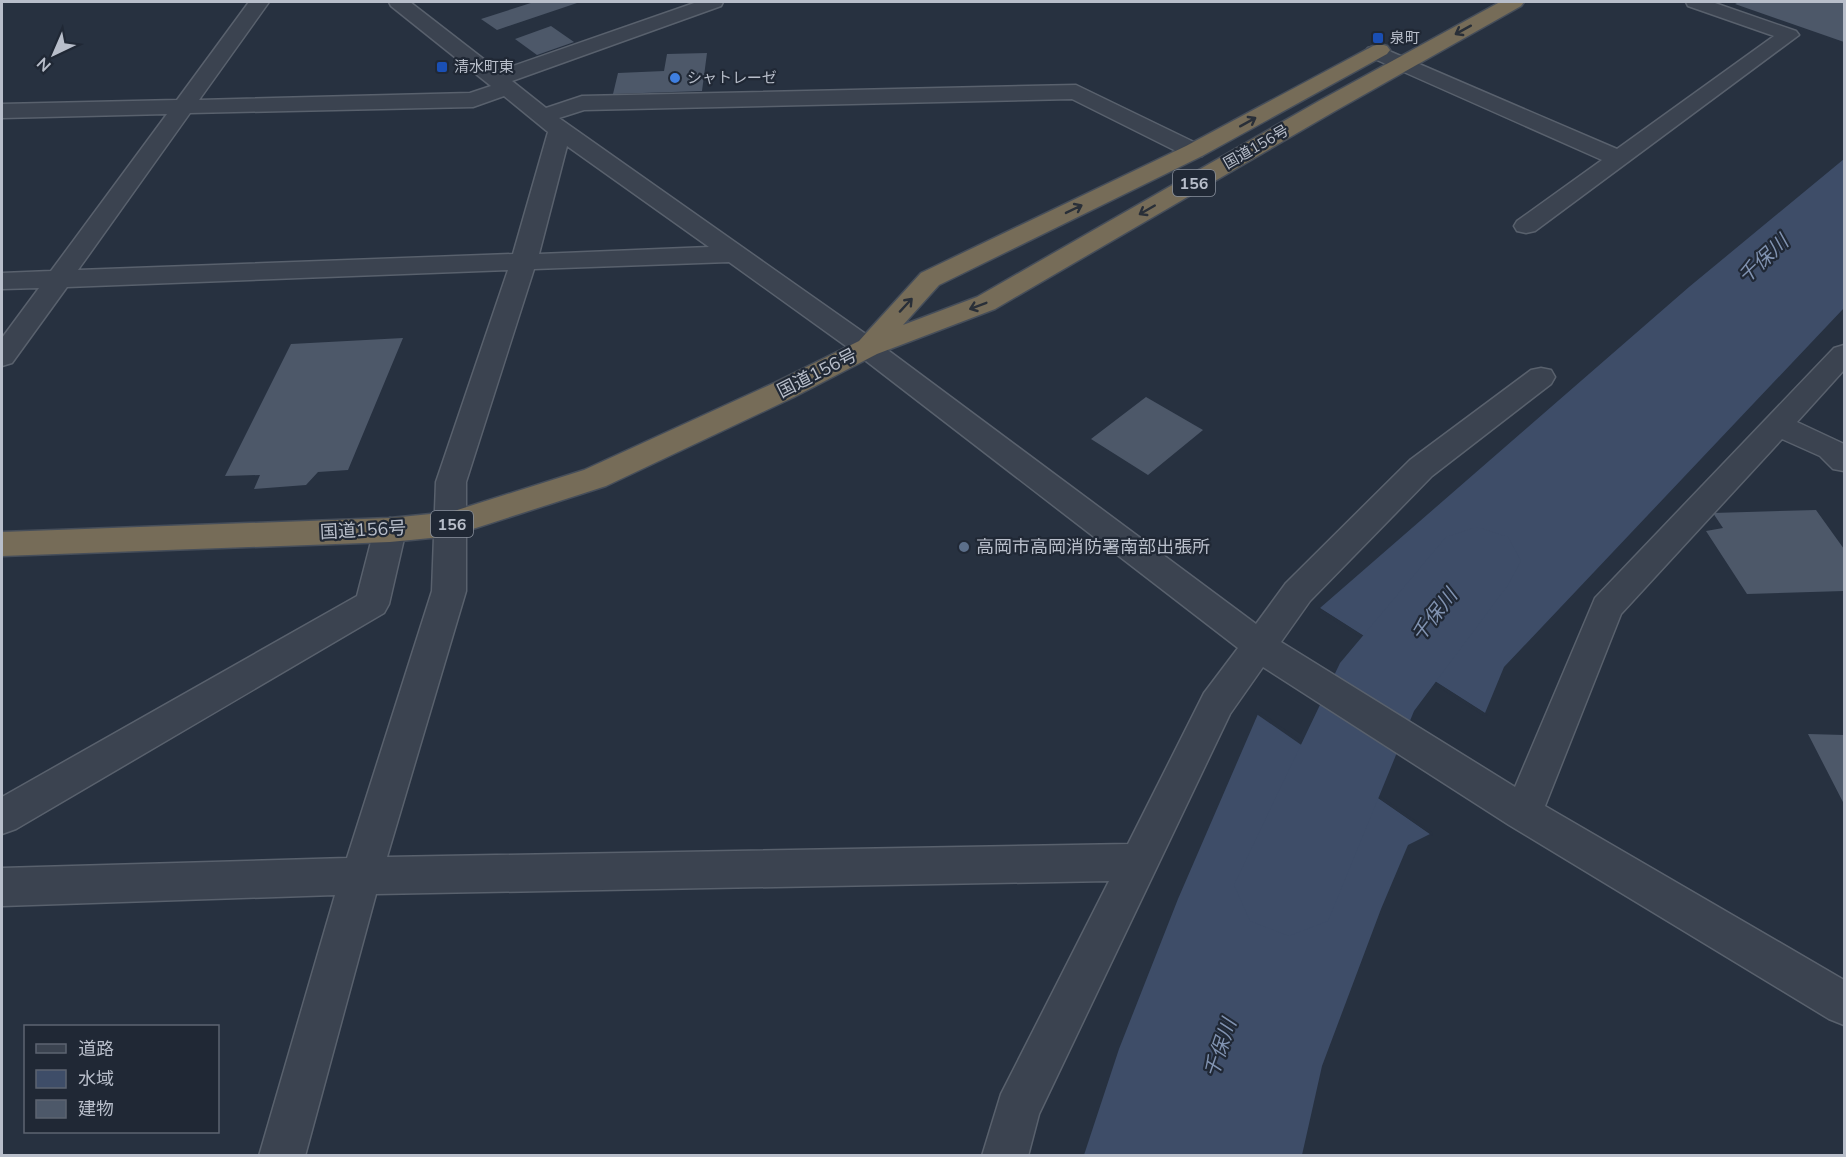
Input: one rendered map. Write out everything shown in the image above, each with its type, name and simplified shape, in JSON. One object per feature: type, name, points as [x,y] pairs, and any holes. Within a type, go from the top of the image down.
[{"type":"highway","points":[[1442,17],[1471,2]]},
{"type":"highway","name":"国道156号","points":[[2,544],[390,530],[451,524],[595,478],[784,390],[867,348],[986,303],[1402,63],[1514,2]]},
{"type":"highway","name":"国道156号","points":[[867,348],[930,279],[1194,151],[1404,37]]},
{"type":"street","points":[[2,357],[259,2]]},
{"type":"street","points":[[398,2],[500,84],[867,348],[1152,566],[1270,653],[1523,813],[1845,1004]]},
{"type":"street","points":[[2,111],[473,100],[500,84],[714,2]]},
{"type":"street","points":[[1526,226],[1789,35],[1695,2]]},
{"type":"street","points":[[1375,52],[1619,159]]},
{"type":"street","points":[[282,1155],[361,876],[449,591],[451,482],[524,261],[553,123],[582,103],[1076,92],[1194,151]]},
{"type":"street","points":[[2,281],[735,254]]},
{"type":"street","points":[[1523,813],[1607,607],[1845,354]]},
{"type":"street","points":[[1005,1155],[1017,1110],[1216,704],[1270,653],[1298,592],[1420,468],[1541,377]]},
{"type":"street","points":[[1779,426],[1831,449],[1845,461]]},
{"type":"street","points":[[2,817],[372,604],[390,530]]},
{"type":"street","points":[[2,887],[361,876],[1138,862]]},
{"type":"water","points":[[1844,159],[1844,308],[1504,667],[1485,713],[1320,608],[1689,287]]},
{"type":"water","points":[[1258,714],[1430,834],[1408,845],[1381,909],[1322,1066],[1302,1155],[1084,1155],[1119,1049],[1178,899]]},
{"type":"pier","points":[[1318,607],[1488,715],[1484,716],[1319,611]]},
{"type":"pier","points":[[1260,712],[1432,832],[1433,836],[1255,713]]},
{"type":"building","points":[[534,2],[580,2],[497,30],[481,19]]},
{"type":"building","points":[[1739,2],[1844,2],[1844,42],[1735,4]]},
{"type":"building","points":[[551,26],[574,42],[537,55],[515,39]]},
{"type":"building","points":[[707,53],[702,91],[613,94],[618,73],[664,71],[667,54]]},
{"type":"building","points":[[403,338],[348,470],[318,472],[306,485],[254,489],[260,475],[225,476],[291,344]]},
{"type":"building","points":[[1146,397],[1203,430],[1148,475],[1091,439]]},
{"type":"building","points":[[1816,510],[1844,549],[1844,591],[1747,594],[1706,531],[1723,528],[1713,513]]},
{"type":"building","points":[[1808,734],[1844,735],[1844,804]]},
{"type":"waterway","name":"千保川","points":[[1289,885],[1374,691],[1477,561]]},
{"type":"place","name":"泉町","points":[[1378,38]]},
{"type":"place","name":"清水町東","points":[[442,67]]},
{"type":"place","name":"シャトレーゼ","points":[[675,78]]},
{"type":"place","name":"高岡市高岡消防署南部出張所","points":[[964,547]]}]
